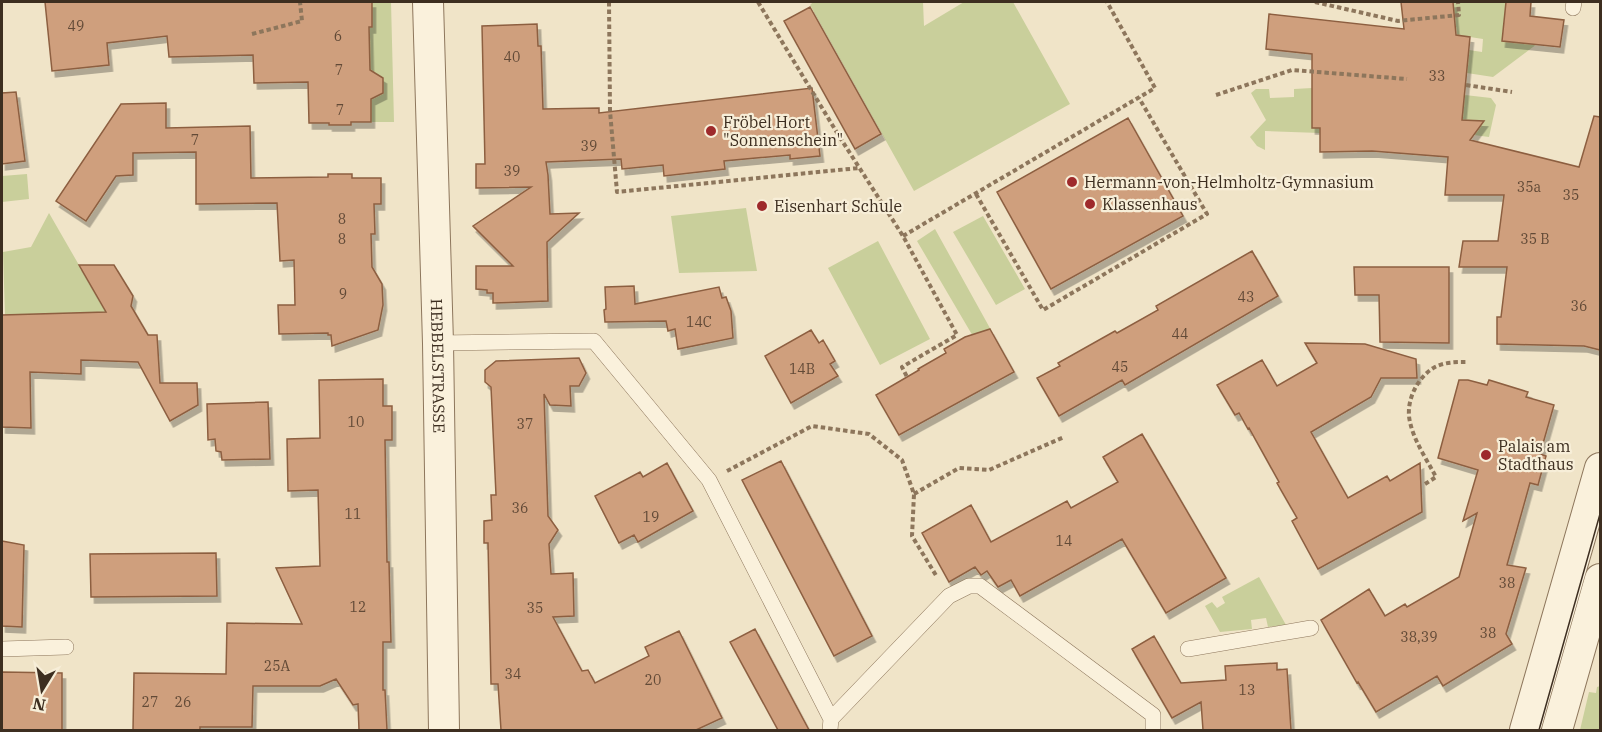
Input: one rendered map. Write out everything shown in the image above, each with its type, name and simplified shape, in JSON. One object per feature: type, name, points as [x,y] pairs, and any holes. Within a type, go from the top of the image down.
[{"type":"street","name":"HEBBELSTRASSE","points":[[428,2],[438,343],[444,730]]},
{"type":"street","points":[[1525,730],[1600,468]]},
{"type":"street","points":[[1557,730],[1600,579]]},
{"type":"lane","points":[[438,343],[594,341],[709,480],[830,725],[949,596],[969,586],[980,586],[1153,715],[1153,730]]},
{"type":"lane","points":[[1188,649],[1311,628]]},
{"type":"lane","points":[[2,649],[66,647]]},
{"type":"path","points":[[252,34],[302,21],[300,2]]},
{"type":"path","points":[[609,2],[610,111],[617,192],[859,168]]},
{"type":"path","points":[[758,2],[903,236],[957,335],[902,367],[907,377]]},
{"type":"path","points":[[903,236],[1155,88],[1107,2]]},
{"type":"path","points":[[1315,2],[1398,21],[1459,15],[1458,2]]},
{"type":"path","points":[[1216,95],[1292,70],[1405,78],[1402,85]]},
{"type":"path","points":[[1466,85],[1512,92]]},
{"type":"path","points":[[976,194],[1043,310],[1207,214],[1139,98]]},
{"type":"path","points":[[1425,484],[1436,477],[1409,421],[1412,393],[1420,380],[1435,367],[1450,362],[1467,362]]},
{"type":"path","points":[[709,480],[812,426],[869,434],[902,460],[914,494],[912,536],[949,596]]},
{"type":"path","points":[[914,494],[960,468],[989,470],[1064,437]]},
{"type":"green space","points":[[372,2],[391,2],[394,122],[371,122],[371,97],[383,93],[383,78],[370,72],[369,27],[372,26]]},
{"type":"green space","points":[[813,2],[923,2],[924,26],[964,2],[1013,2],[1070,104],[914,191],[810,5]]},
{"type":"green space","points":[[1453,2],[1506,2],[1502,40],[1537,44],[1493,77],[1467,73],[1469,50],[1482,52],[1483,39],[1457,35]]},
{"type":"green space","points":[[1312,88],[1312,127],[1320,128],[1320,133],[1265,131],[1265,150],[1257,146],[1250,137],[1266,120],[1251,93],[1256,89],[1269,89],[1270,98],[1294,97],[1294,89]]},
{"type":"green space","points":[[1465,95],[1491,98],[1496,105],[1489,137],[1474,135],[1462,120]]},
{"type":"green space","points":[[27,174],[29,199],[2,202],[2,176]]},
{"type":"green space","points":[[746,208],[757,271],[679,273],[671,216]]},
{"type":"green space","points":[[49,213],[106,312],[5,315],[3,252],[31,247]]},
{"type":"green space","points":[[983,216],[1025,289],[996,305],[953,232]]},
{"type":"green space","points":[[935,229],[991,330],[974,338],[917,241]]},
{"type":"green space","points":[[878,241],[930,339],[880,365],[828,268]]},
{"type":"green space","points":[[1259,577],[1286,625],[1268,627],[1266,618],[1251,620],[1252,629],[1220,632],[1205,606],[1212,602],[1217,608],[1225,603],[1222,597]]},
{"type":"green space","points":[[1600,686],[1600,730],[1580,730],[1589,692],[1596,693],[1597,687]]},
{"type":"building","points":[[45,2],[372,2],[372,27],[369,27],[370,70],[383,78],[383,93],[371,99],[371,122],[351,122],[351,125],[309,123],[308,82],[254,83],[253,55],[169,57],[167,36],[107,43],[109,65],[52,71]]},
{"type":"building","points":[[1401,2],[1453,2],[1456,35],[1470,37],[1462,120],[1484,121],[1470,140],[1579,167],[1594,116],[1600,117],[1600,350],[1584,346],[1497,344],[1497,317],[1501,317],[1507,267],[1459,267],[1463,241],[1498,241],[1504,195],[1445,195],[1448,157],[1372,151],[1320,152],[1320,128],[1312,128],[1312,54],[1266,49],[1269,14],[1404,29]]},
{"type":"building","points":[[1506,2],[1531,2],[1530,16],[1564,20],[1560,47],[1502,41]]},
{"type":"building","points":[[810,7],[881,134],[855,149],[784,21]]},
{"type":"building","points":[[537,24],[538,46],[541,46],[543,109],[599,108],[599,113],[812,88],[820,156],[790,159],[790,155],[724,161],[725,169],[664,176],[663,165],[622,169],[621,159],[546,162],[550,214],[579,213],[547,242],[548,301],[493,303],[493,293],[476,289],[476,266],[513,266],[473,226],[531,187],[476,188],[476,164],[485,164],[482,26]]},
{"type":"building","points":[[16,92],[25,161],[2,164],[2,93]]},
{"type":"building","points":[[166,103],[166,128],[250,126],[251,178],[328,177],[328,174],[352,174],[352,178],[381,178],[381,204],[374,204],[375,234],[371,234],[372,267],[382,284],[383,305],[378,330],[332,346],[331,335],[328,333],[279,334],[278,305],[295,305],[294,260],[280,261],[277,203],[196,204],[196,152],[133,153],[133,175],[116,176],[86,221],[56,201],[121,104]]},
{"type":"building","name":"Klassenhaus","points":[[1128,118],[1183,216],[1051,289],[997,192]]},
{"type":"building","points":[[1252,251],[1278,296],[1125,385],[1122,380],[1059,416],[1037,378],[1060,366],[1058,363],[1158,310],[1156,306]]},
{"type":"building","points":[[79,265],[114,265],[133,296],[131,306],[148,335],[157,335],[160,383],[197,383],[198,405],[170,421],[138,362],[81,360],[81,374],[30,372],[31,428],[2,427],[2,315],[106,312]]},
{"type":"building","points":[[1354,267],[1449,267],[1449,343],[1380,342],[1379,295],[1355,295]]},
{"type":"building","points":[[634,286],[635,304],[719,287],[722,298],[726,297],[731,311],[733,338],[678,349],[675,329],[668,331],[666,321],[605,322],[605,287]]},
{"type":"building","points":[[990,329],[1014,372],[899,435],[876,395],[946,353],[944,349],[965,337]]},
{"type":"building","points":[[811,330],[819,343],[823,340],[835,361],[830,364],[838,376],[791,403],[765,356]]},
{"type":"building","points":[[1305,343],[1365,344],[1416,359],[1417,378],[1381,378],[1371,397],[1311,432],[1348,498],[1387,476],[1390,481],[1420,463],[1422,512],[1318,569],[1292,521],[1297,518],[1277,483],[1279,482],[1249,428],[1239,413],[1235,415],[1217,385],[1262,360],[1277,386],[1317,363]]},
{"type":"building","points":[[579,358],[586,373],[579,386],[570,386],[571,406],[550,405],[544,394],[548,516],[558,530],[549,544],[551,574],[573,573],[574,616],[553,617],[582,671],[588,670],[595,683],[649,656],[645,647],[679,631],[722,718],[696,730],[501,730],[498,684],[491,684],[488,543],[484,543],[484,521],[492,520],[491,495],[496,495],[491,387],[485,382],[485,370],[496,361]]},
{"type":"building","points":[[383,379],[383,406],[392,406],[392,440],[385,440],[391,642],[383,642],[383,690],[385,690],[387,730],[359,730],[358,704],[353,705],[336,679],[320,686],[253,686],[252,727],[133,730],[134,673],[226,674],[227,623],[302,624],[276,568],[320,566],[318,490],[288,491],[287,439],[320,438],[319,380]]},
{"type":"building","points":[[1459,380],[1487,385],[1489,380],[1528,392],[1526,397],[1554,405],[1540,454],[1546,456],[1538,485],[1530,483],[1507,565],[1526,568],[1506,634],[1512,644],[1443,686],[1437,676],[1376,712],[1321,620],[1369,589],[1385,616],[1405,604],[1407,607],[1459,577],[1477,513],[1463,521],[1478,470],[1438,458]]},
{"type":"building","points":[[268,402],[270,459],[222,460],[221,452],[216,451],[215,439],[208,440],[207,404]]},
{"type":"building","points":[[1142,434],[1226,578],[1166,613],[1122,539],[1020,596],[1011,580],[998,587],[987,571],[981,575],[975,567],[949,582],[922,533],[971,505],[991,542],[1067,501],[1071,508],[1118,482],[1103,457]]},
{"type":"building","points":[[781,461],[872,636],[834,656],[742,480]]},
{"type":"building","points":[[667,463],[693,511],[638,542],[634,535],[619,543],[595,496],[640,472],[643,477]]},
{"type":"building","points":[[2,541],[24,545],[22,627],[2,626]]},
{"type":"building","points":[[216,553],[217,596],[91,597],[90,554]]},
{"type":"building","points":[[755,629],[809,730],[778,730],[730,642]]},
{"type":"building","points":[[1154,636],[1181,683],[1226,680],[1225,666],[1277,663],[1277,670],[1287,669],[1291,730],[1203,730],[1201,702],[1172,718],[1132,649]]},
{"type":"building","points":[[2,672],[62,673],[62,730],[2,730]]},
{"type":"tram line","points":[[1539,730],[1600,514]]},
{"type":"place","name":"Fröbel Hort \"Sonnenschein\"","points":[[711,131]]},
{"type":"place","name":"Hermann-von-Helmholtz-Gymnasium","points":[[1072,182]]},
{"type":"place","name":"Klassenhaus","points":[[1090,204]]},
{"type":"place","name":"Eisenhart Schule","points":[[762,206]]},
{"type":"place","name":"Palais am Stadthaus","points":[[1486,455]]}]
